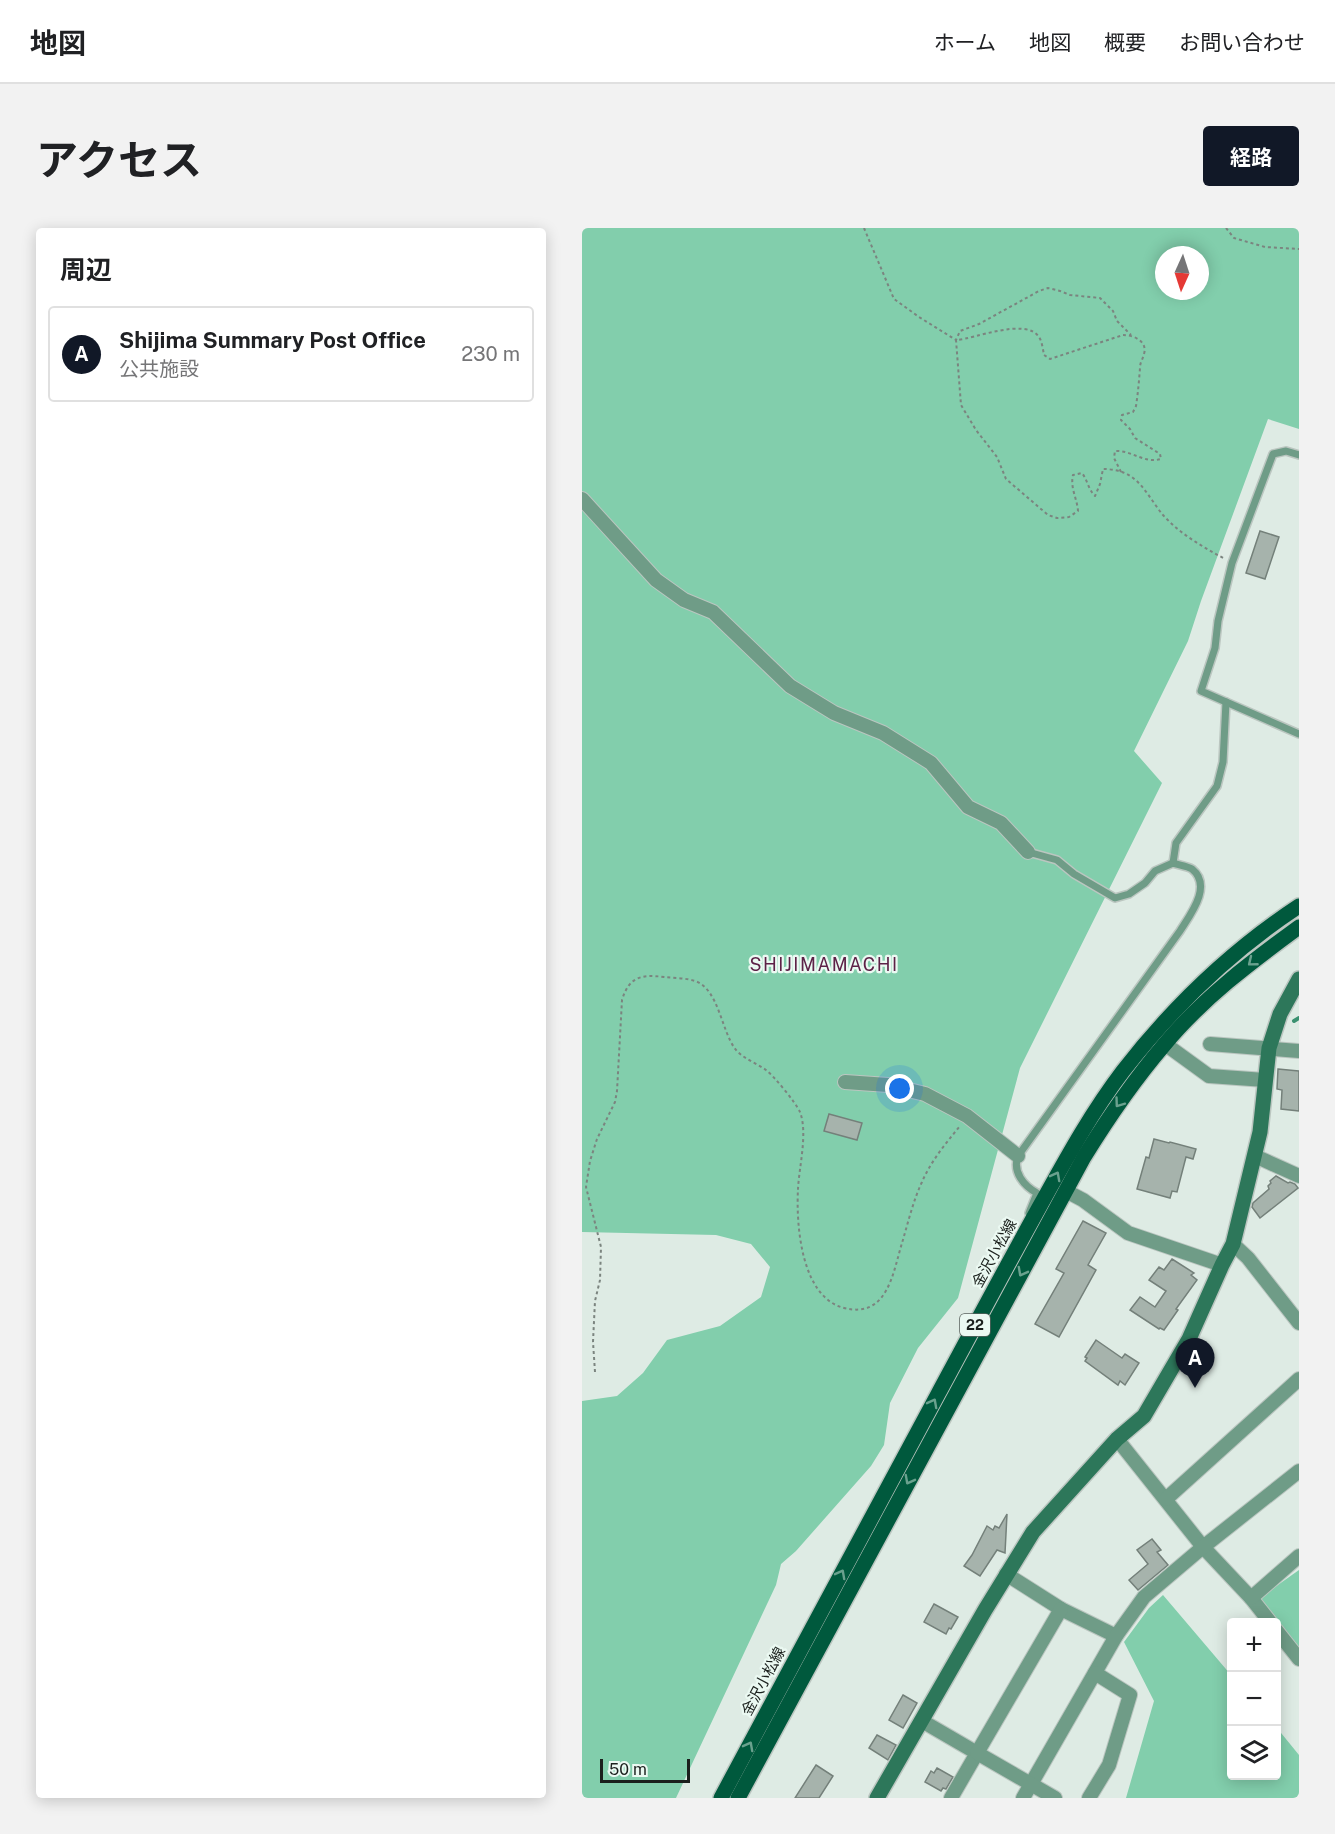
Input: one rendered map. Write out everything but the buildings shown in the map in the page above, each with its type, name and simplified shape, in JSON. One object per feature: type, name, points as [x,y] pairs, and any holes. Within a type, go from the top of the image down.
[{"type":"main road","name":"金沢小松線","points":[[721,1798],[1006,1268],[1071,1149],[1093,1114],[1159,1028],[1193,993],[1253,939],[1299,906]]},
{"type":"main road","name":"22","points":[[738,1798],[1066,1191],[1107,1120],[1165,1044],[1198,1009],[1231,979],[1299,927]]},
{"type":"street","points":[[582,499],[656,580],[684,600],[713,612],[790,687],[834,713],[883,733],[931,763],[968,807],[1001,823],[1028,852]]},
{"type":"street","points":[[877,1798],[1006,1574],[1033,1532],[1117,1439],[1144,1416],[1189,1339],[1233,1244],[1255,1156],[1263,1109],[1269,1048],[1281,1014],[1299,979]]},
{"type":"street","points":[[1165,1044],[1209,1076],[1265,1080]]},
{"type":"street","points":[[1210,1044],[1299,1051]]},
{"type":"street","points":[[845,1082],[888,1085],[925,1094],[967,1116],[1018,1156]]},
{"type":"street","points":[[1255,1156],[1299,1176]]},
{"type":"street","points":[[1066,1191],[1083,1200],[1128,1233],[1222,1265]]},
{"type":"street","points":[[1233,1244],[1248,1258],[1299,1323]]},
{"type":"street","points":[[1166,1499],[1299,1379]]},
{"type":"street","points":[[1117,1439],[1203,1547],[1251,1598],[1266,1618]]},
{"type":"street","points":[[1023,1798],[1116,1636],[1144,1597],[1299,1471]]},
{"type":"street","points":[[1251,1598],[1299,1556]]},
{"type":"street","points":[[1006,1574],[1061,1609],[1116,1636]]},
{"type":"street","points":[[951,1798],[1061,1609]]},
{"type":"street","points":[[1281,1636],[1299,1659]]},
{"type":"street","points":[[1089,1798],[1109,1765],[1130,1695],[1095,1673]]},
{"type":"street","points":[[922,1721],[1055,1798]]},
{"type":"lane","points":[[1299,454],[1286,451],[1274,454],[1232,563],[1218,621],[1215,648],[1201,691],[1299,734]]},
{"type":"lane","points":[[1173,863],[1176,843],[1218,786],[1223,762],[1226,702]]},
{"type":"lane","points":[[1006,1268],[1037,1193],[1025,1186],[1020,1177],[1016,1161],[1018,1156],[1180,931],[1200,898],[1200,881],[1192,869],[1173,863],[1155,871],[1145,883],[1129,894],[1115,898],[1074,874],[1057,860],[1028,852]]},
{"type":"path","points":[[864,228],[894,299],[956,340],[1012,328],[1032,331],[1039,337],[1044,355],[1050,359],[1123,335],[1131,335]]},
{"type":"path","points":[[1226,228],[1234,238],[1265,247],[1299,249]]},
{"type":"path","points":[[1121,471],[1114,458],[1115,452],[1123,451],[1146,461],[1161,459],[1160,454],[1135,438],[1121,420],[1122,415],[1132,412],[1136,406],[1140,363],[1145,347],[1117,321],[1113,311],[1100,298],[1070,295],[1048,288],[960,332],[956,340],[962,405],[976,430],[997,457],[1006,479],[1048,515],[1057,518],[1069,517],[1078,512],[1071,484],[1073,475],[1082,473],[1086,478],[1089,491],[1095,496],[1103,469],[1121,471],[1131,476],[1164,516],[1181,531],[1232,563]]},
{"type":"path","points":[[595,1372],[593,1342],[595,1301],[600,1280],[601,1246],[586,1187],[590,1161],[597,1139],[615,1102],[622,1000],[631,982],[640,977],[654,975],[695,981],[706,987],[716,1004],[724,1029],[736,1050],[767,1071],[800,1111],[803,1126],[798,1191],[799,1234],[809,1273],[818,1289],[829,1301],[844,1308],[865,1309],[880,1300],[890,1284],[922,1182],[937,1155],[967,1116]]},
{"type":"green space","points":[[582,228],[1299,228],[1299,429],[1268,419],[1188,641],[1134,751],[1162,783],[1020,1068],[958,1298],[918,1348],[890,1403],[884,1445],[871,1466],[796,1551],[781,1564],[776,1585],[676,1798],[582,1798],[582,1401],[617,1396],[643,1373],[667,1340],[720,1326],[761,1297],[770,1267],[751,1244],[716,1235],[582,1232]]},
{"type":"green space","points":[[1299,1570],[1299,1648],[1281,1627],[1281,1618],[1274,1618],[1258,1599]]},
{"type":"green space","points":[[1163,1595],[1227,1670],[1227,1780],[1281,1780],[1281,1733],[1299,1755],[1299,1798],[1126,1798],[1154,1701],[1124,1642],[1149,1608]]},
{"type":"waterway","points":[[1294,1021],[1299,1018]]},
{"type":"place","name":"Shijima Summary Post Office","points":[[1195,1388]]},
{"type":"district","name":"SHIJIMAMACHI","points":[[824,964]]}]
